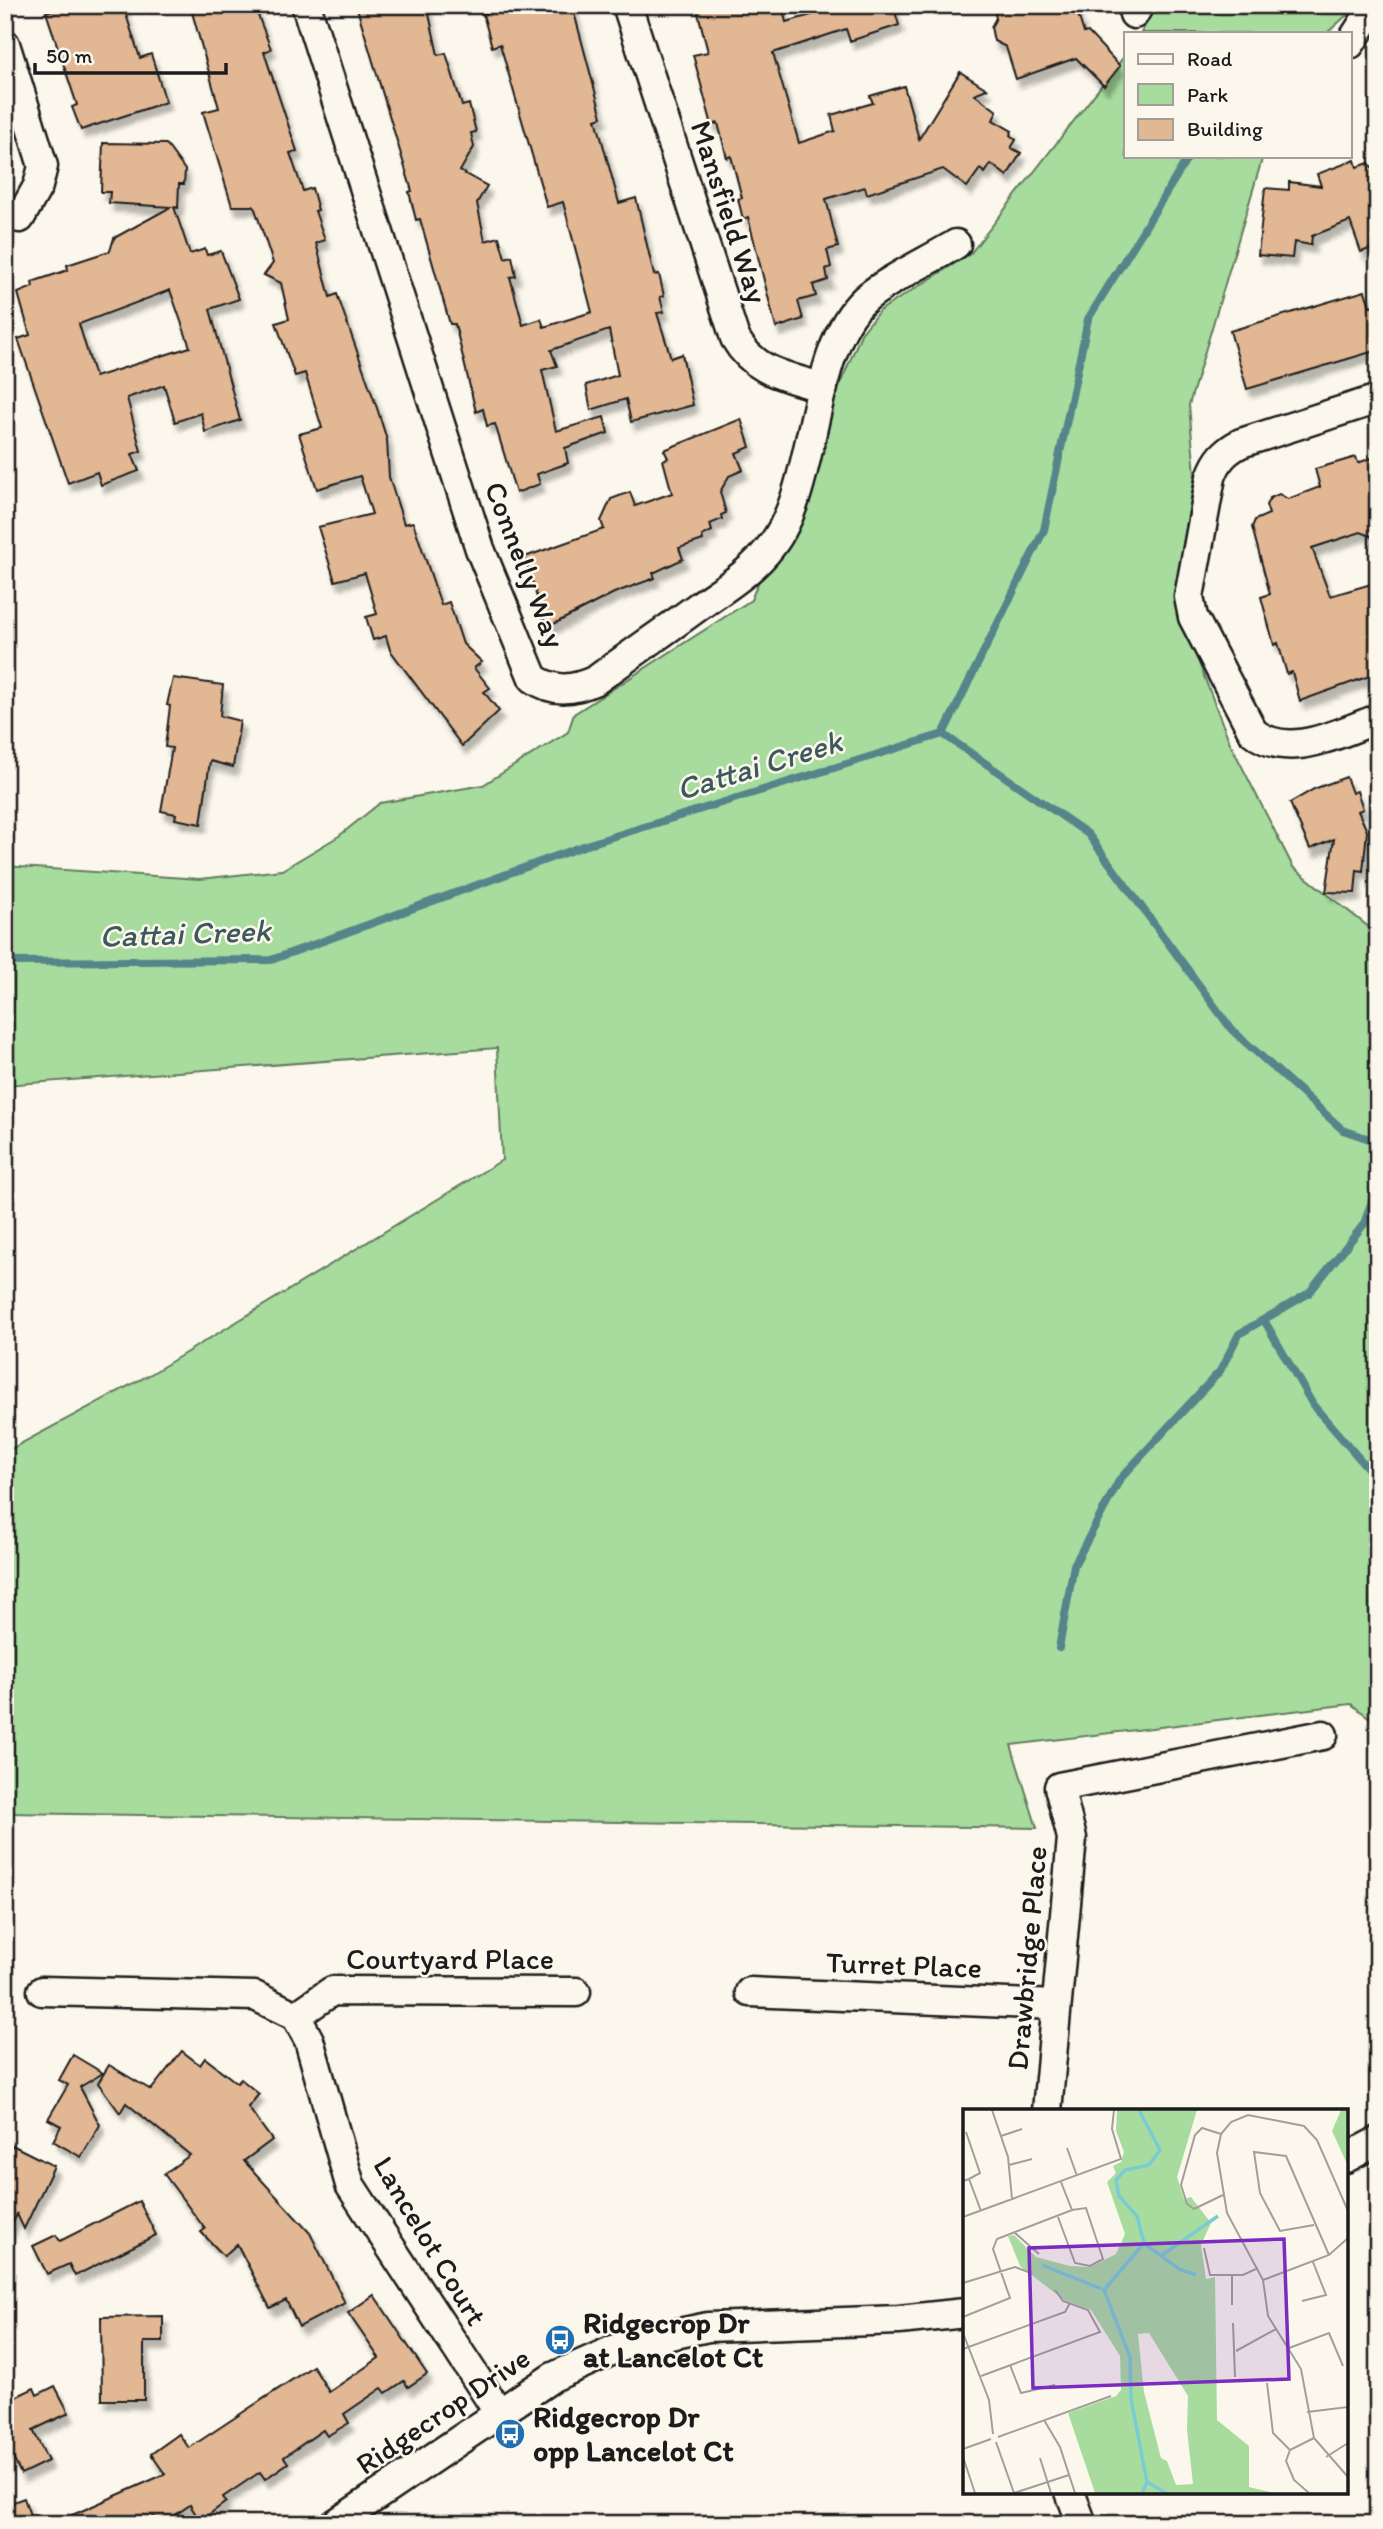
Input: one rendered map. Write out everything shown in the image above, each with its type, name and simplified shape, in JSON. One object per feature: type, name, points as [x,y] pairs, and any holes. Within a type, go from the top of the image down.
[{"type":"street","name":"Connelly Way","points":[[306,5],[480,549],[533,678],[554,688],[567,689],[596,680],[750,570],[774,544],[792,504],[839,339],[865,299],[956,244]]},
{"type":"street","name":"Mansfield Way","points":[[627,5],[735,338],[745,355],[760,366],[823,388]]},
{"type":"street","points":[[1352,41],[1374,5]]},
{"type":"street","points":[[5,44],[43,166],[38,186],[20,218]]},
{"type":"street","points":[[1378,399],[1241,443],[1224,454],[1216,463],[1211,477],[1189,597],[1193,617],[1253,732],[1262,739],[1285,746],[1299,744],[1378,719]]},
{"type":"street","name":"Drawbridge Place","points":[[1047,2109],[1072,1838],[1059,1787],[1323,1735]]},
{"type":"street","name":"Courtyard Place","points":[[296,2016],[332,1991],[576,1992]]},
{"type":"street","points":[[41,1992],[255,1996],[296,2016]]},
{"type":"street","name":"Turret Place","points":[[750,1992],[1056,2005]]},
{"type":"street","name":"Lancelot Court","points":[[296,2016],[309,2040],[350,2185],[499,2413]]},
{"type":"street","points":[[1348,2157],[1378,2141]]},
{"type":"street","name":"Ridgecrop Drive","points":[[334,2524],[553,2377],[628,2344],[708,2327],[899,2320],[963,2313]]},
{"type":"street","points":[[1071,2494],[1082,2524]]},
{"type":"green space","points":[[1156,5],[1358,5],[1328,32],[1142,32]]},
{"type":"green space","points":[[1124,57],[1124,158],[1262,158],[1189,405],[1195,474],[1174,599],[1230,743],[1293,867],[1370,928],[1378,930],[1378,1724],[1351,1704],[1011,1745],[1037,1828],[5,1813],[5,1452],[151,1374],[502,1160],[497,1048],[5,1085],[5,866],[200,879],[282,870],[339,836],[380,803],[483,785],[568,732],[574,714],[751,600],[861,334],[879,311],[970,254]]},
{"type":"building","points":[[69,5],[123,5],[140,58],[151,54],[166,102],[81,130],[72,107],[77,105],[46,12]]},
{"type":"building","points":[[190,5],[254,5],[271,49],[264,52],[297,151],[290,153],[303,191],[312,188],[318,210],[315,211],[325,240],[316,243],[330,297],[337,294],[378,411],[387,440],[389,477],[404,524],[413,522],[441,605],[449,602],[463,644],[482,662],[474,668],[490,688],[484,692],[499,711],[462,746],[390,650],[386,636],[373,640],[366,617],[377,614],[365,573],[335,581],[318,527],[372,514],[360,476],[317,489],[299,434],[322,428],[305,373],[295,376],[276,323],[289,319],[281,283],[264,275],[273,263],[254,206],[232,206],[203,112],[219,108]]},
{"type":"building","points":[[356,5],[427,5],[438,55],[446,53],[462,106],[469,104],[476,132],[471,133],[474,147],[460,171],[487,186],[477,203],[485,241],[499,237],[505,258],[512,256],[516,276],[510,277],[523,325],[541,319],[544,327],[592,312],[563,202],[547,207],[500,44],[492,47],[483,14],[511,5],[572,5],[602,117],[596,119],[619,203],[636,198],[654,275],[659,274],[664,296],[660,297],[664,312],[657,313],[671,358],[682,354],[693,405],[631,422],[626,399],[591,410],[586,385],[618,375],[609,330],[551,350],[557,366],[542,370],[556,431],[604,417],[608,433],[565,448],[568,463],[537,474],[540,484],[516,493],[495,424],[487,426],[483,409],[476,412],[455,324],[450,324],[420,219],[416,220],[409,192],[412,191]]},
{"type":"building","points":[[696,5],[782,5],[786,22],[833,9],[832,5],[893,5],[899,25],[850,41],[846,29],[773,53],[799,143],[835,131],[831,115],[873,103],[870,96],[904,86],[919,139],[960,72],[987,89],[974,94],[997,111],[993,120],[1012,131],[1010,135],[1016,140],[1011,148],[1021,153],[1007,176],[991,164],[985,173],[980,169],[967,187],[943,169],[867,194],[865,187],[826,199],[838,247],[827,250],[831,267],[826,269],[828,280],[813,285],[816,296],[798,301],[803,319],[776,328],[748,217],[743,219],[738,199],[742,198],[731,156],[727,158],[718,123],[712,125],[693,55],[708,52]]},
{"type":"building","points":[[993,5],[1075,5],[1084,33],[1088,32],[1120,66],[1104,86],[1076,58],[1016,79],[1006,47],[994,41],[991,27],[996,18]]},
{"type":"building","points":[[103,143],[166,144],[185,170],[184,184],[179,184],[178,208],[174,207],[190,254],[205,249],[207,255],[221,251],[239,299],[210,309],[240,420],[205,432],[201,413],[175,422],[164,385],[127,398],[141,451],[132,454],[139,471],[101,485],[97,472],[68,483],[18,339],[30,335],[18,293],[33,287],[32,282],[68,270],[67,265],[110,251],[114,238],[171,207],[109,203],[110,192],[101,192]],"holes":[[[170,290],[190,347],[95,377],[79,324]]]},
{"type":"building","points":[[1355,160],[1357,167],[1369,163],[1372,167],[1378,165],[1378,246],[1361,252],[1350,221],[1312,236],[1311,245],[1294,242],[1292,258],[1258,255],[1265,188],[1289,190],[1289,182],[1321,186],[1317,174]]},
{"type":"building","points":[[1365,291],[1370,306],[1378,304],[1378,350],[1247,389],[1230,331]]},
{"type":"building","points":[[741,419],[750,447],[736,453],[743,470],[729,476],[720,492],[726,513],[721,515],[722,519],[710,524],[712,531],[702,536],[703,540],[679,548],[683,559],[653,573],[655,578],[614,593],[546,628],[525,557],[604,529],[601,521],[611,499],[630,492],[635,506],[672,493],[663,460],[668,458],[664,450]]},
{"type":"building","points":[[1356,457],[1358,463],[1371,458],[1378,479],[1378,539],[1361,532],[1312,548],[1330,596],[1378,582],[1378,673],[1300,701],[1292,672],[1287,674],[1278,643],[1274,645],[1261,597],[1270,594],[1252,527],[1255,520],[1269,514],[1266,505],[1270,498],[1279,494],[1288,499],[1320,487],[1315,469]]},
{"type":"building","points":[[173,678],[223,685],[220,716],[240,721],[233,767],[210,761],[201,824],[175,819],[176,814],[161,811],[172,748],[165,747],[170,706],[167,705]]},
{"type":"building","points":[[1346,777],[1352,793],[1357,791],[1363,809],[1358,811],[1367,831],[1363,871],[1357,870],[1355,893],[1326,892],[1334,839],[1310,849],[1290,803],[1314,789]]},
{"type":"building","points":[[182,2051],[200,2065],[205,2058],[237,2083],[241,2079],[259,2094],[248,2107],[272,2140],[244,2161],[310,2233],[345,2303],[299,2327],[286,2300],[270,2308],[237,2244],[224,2256],[201,2232],[205,2229],[164,2174],[190,2155],[126,2103],[120,2113],[98,2083],[109,2065],[151,2090]]},
{"type":"building","points":[[73,2055],[103,2073],[80,2087],[100,2125],[81,2157],[53,2141],[61,2126],[48,2119],[68,2085],[59,2080]]},
{"type":"building","points":[[12,2145],[54,2166],[24,2229],[17,2214],[5,2239],[5,2159]]},
{"type":"building","points":[[139,2201],[156,2235],[75,2276],[69,2264],[47,2274],[33,2246],[56,2235],[60,2241]]},
{"type":"building","points":[[374,2295],[427,2374],[408,2387],[404,2381],[386,2393],[382,2388],[344,2414],[349,2423],[327,2436],[323,2430],[284,2457],[288,2463],[265,2479],[260,2472],[223,2497],[226,2502],[200,2521],[190,2505],[162,2524],[154,2517],[138,2524],[52,2524],[165,2474],[151,2454],[179,2434],[189,2448],[313,2366],[329,2392],[379,2358],[348,2313]]},
{"type":"building","points":[[163,2316],[163,2342],[144,2342],[144,2400],[102,2400],[101,2317]]},
{"type":"building","points":[[55,2386],[69,2413],[33,2430],[48,2461],[21,2474],[5,2442],[5,2402],[34,2388],[37,2395]]},
{"type":"building","points":[[24,2498],[33,2524],[5,2524],[5,2505]]},
{"type":"waterway","points":[[943,734],[1044,530],[1088,319],[1188,158]]},
{"type":"waterway","name":"Cattai Creek","points":[[5,962],[271,960],[589,844],[943,734],[1088,834],[1232,1030],[1343,1130],[1378,1142]]},
{"type":"waterway","points":[[1059,1648],[1074,1565],[1120,1479],[1220,1371],[1239,1334],[1309,1293],[1364,1224],[1378,1183]]},
{"type":"waterway","points":[[1264,1320],[1313,1405],[1378,1480]]},
{"type":"place","name":"Ridgecrop Dr at Lancelot Ct","points":[[560,2340]]},
{"type":"place","name":"Ridgecrop Dr opp Lancelot Ct","points":[[510,2434]]}]
